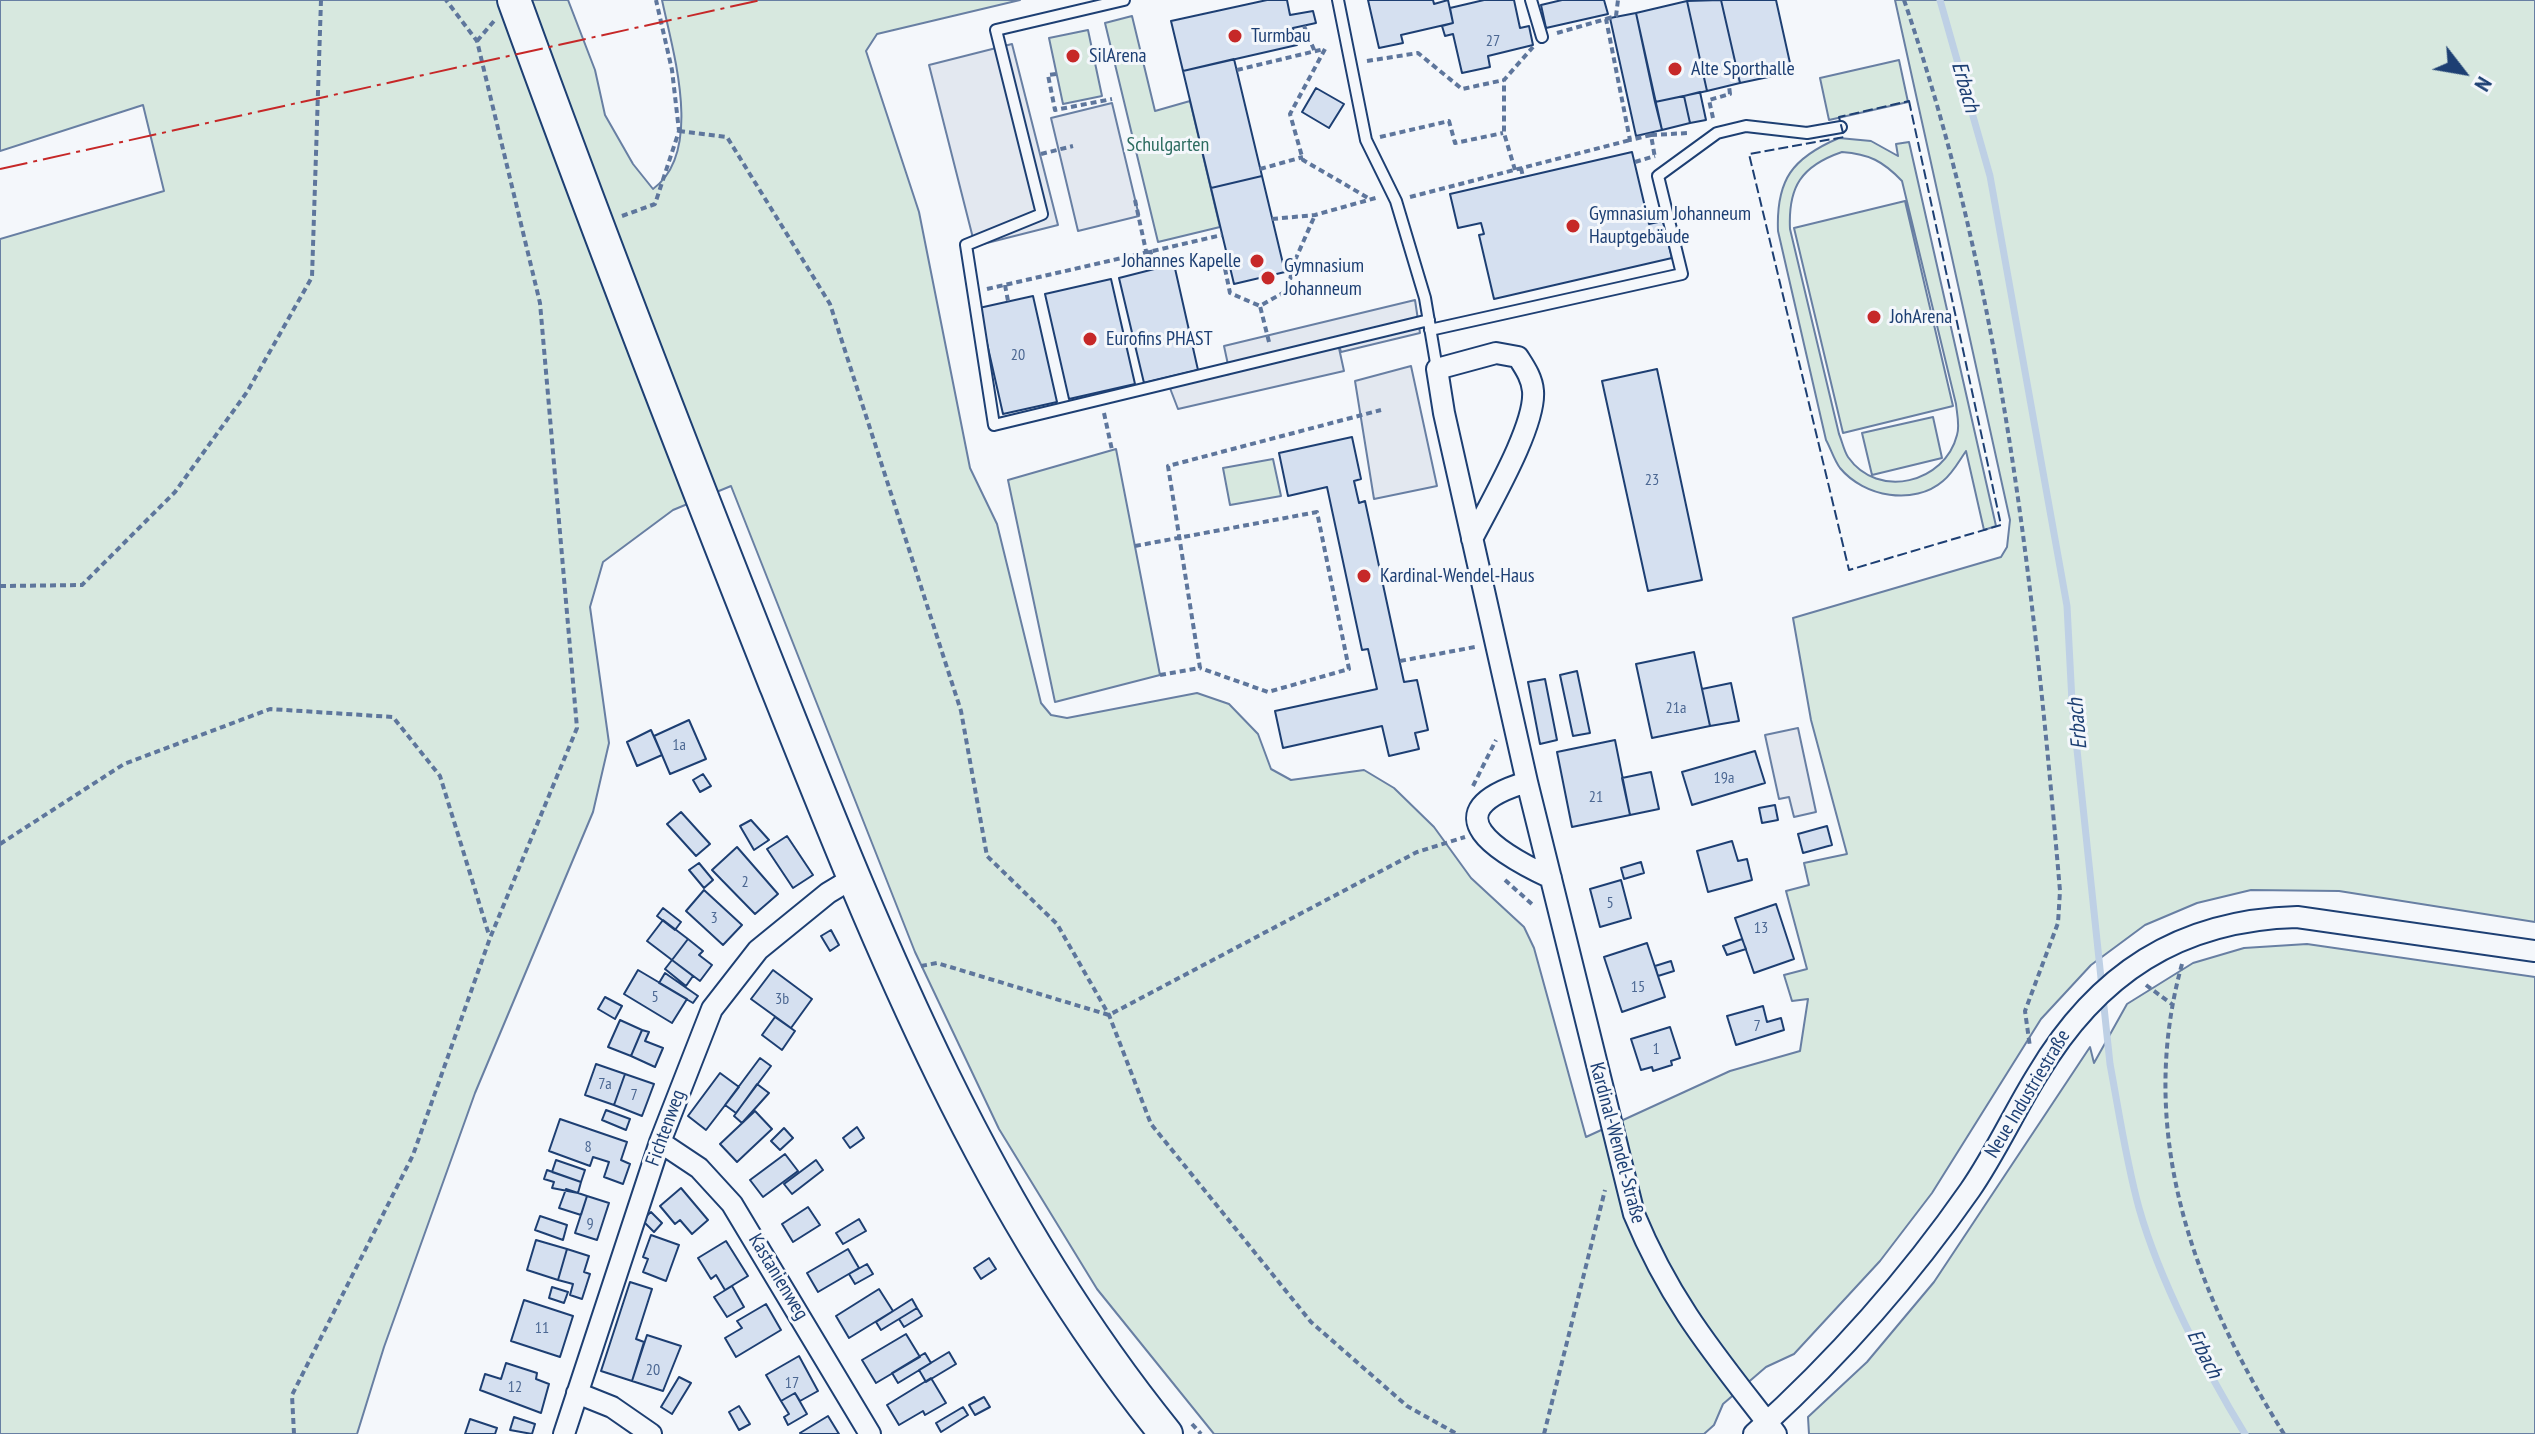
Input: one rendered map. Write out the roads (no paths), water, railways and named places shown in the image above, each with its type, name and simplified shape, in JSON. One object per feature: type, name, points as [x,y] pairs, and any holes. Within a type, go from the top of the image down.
[{"type":"main road","points":[[514,0],[601,236],[853,878],[896,975],[973,1142],[1026,1236],[1105,1357],[1166,1434]]},
{"type":"street","points":[[1437,369],[1496,353],[1518,357],[1533,391],[1525,431],[1472,539]]},
{"type":"street","name":"Kardinal-Wendel-Straße","points":[[1437,369],[1527,782],[1620,1167],[1653,1262],[1676,1301],[1766,1430]]},
{"type":"street","points":[[1527,782],[1497,791],[1484,803],[1474,840],[1551,878]]},
{"type":"street","name":"Fichtenweg","points":[[564,1434],[660,1142],[700,1033],[725,990],[758,950],[828,893],[853,878]]},
{"type":"street","name":"Neue Industriestraße","points":[[1766,1430],[1875,1315],[1971,1188],[2038,1072],[2082,1011],[2122,974],[2189,934],[2259,918],[2335,920],[2535,951]]},
{"type":"street","name":"Kastanienweg","points":[[660,1142],[699,1168],[732,1204],[870,1434]]},
{"type":"street","points":[[577,1393],[612,1407],[651,1434]]},
{"type":"lane","points":[[1124,0],[996,30],[1042,214],[966,245],[994,425],[1272,358],[1682,274],[1658,176],[1717,133],[1746,126],[1807,133],[1841,127]]},
{"type":"lane","points":[[1338,0],[1366,140],[1394,197],[1429,325],[1437,369]]},
{"type":"lane","points":[[1531,0],[1542,37]]},
{"type":"waterway","name":"Erbach","points":[[1940,0],[1990,176],[2067,606],[2072,702],[2110,1064],[2130,1172],[2148,1236],[2171,1294],[2245,1434]]},
{"type":"place","name":"Turmbau","points":[[1235,36]]},
{"type":"place","name":"SilArena","points":[[1073,56]]},
{"type":"place","name":"Alte Sporthalle","points":[[1675,69]]},
{"type":"place","name":"Gymnasium Johanneum Hauptgebäude","points":[[1573,226]]},
{"type":"place","name":"Johannes Kapelle","points":[[1257,261]]},
{"type":"place","name":"Gymnasium Johanneum","points":[[1268,278]]},
{"type":"place","name":"JohArena","points":[[1874,317]]},
{"type":"place","name":"Eurofins PHAST","points":[[1090,339]]},
{"type":"place","name":"Kardinal-Wendel-Haus","points":[[1364,576]]},
{"type":"park label","name":"Schulgarten","points":[[1168,145]]}]
